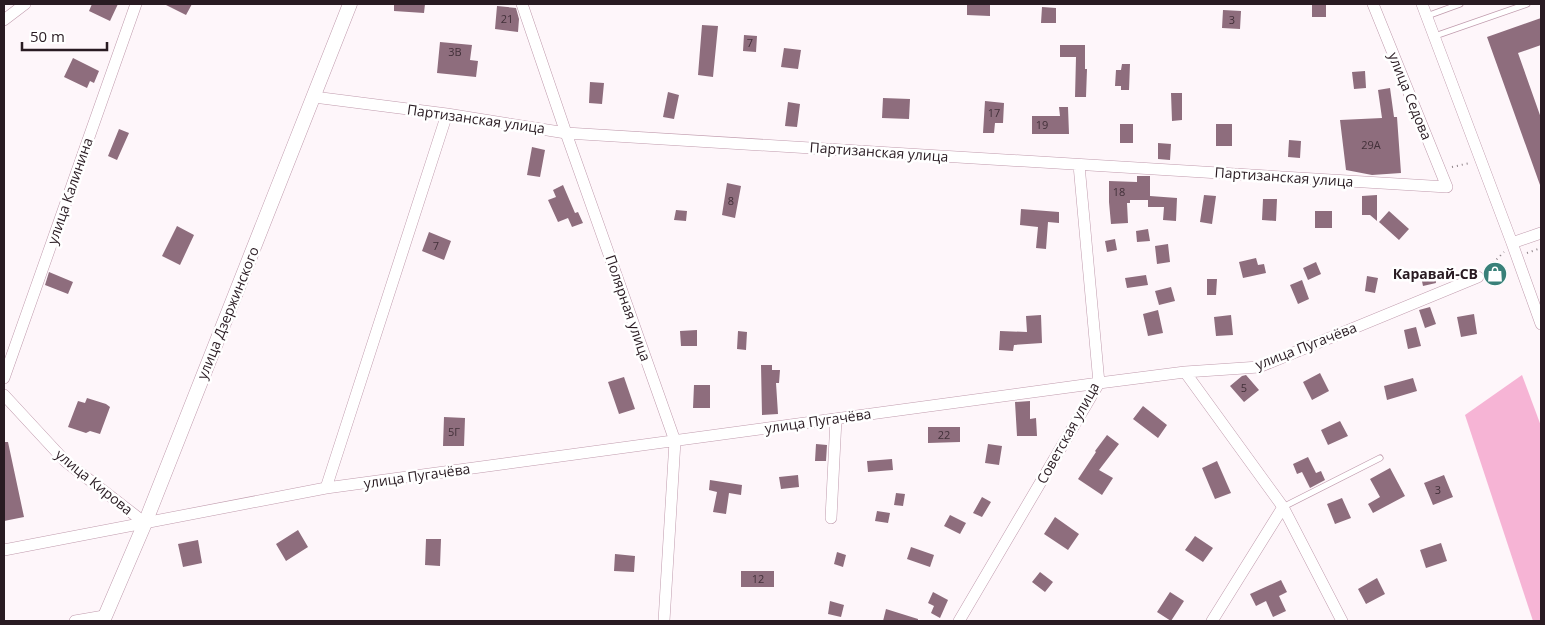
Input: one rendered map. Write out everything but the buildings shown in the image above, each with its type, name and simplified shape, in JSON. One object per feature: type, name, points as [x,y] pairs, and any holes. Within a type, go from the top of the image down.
[{"type":"street","points":[[4,20],[25,4]]},
{"type":"street","name":"улица Калинина","points":[[4,378],[136,4]]},
{"type":"street","name":"улица Дзержинского","points":[[104,619],[145,523],[350,4]]},
{"type":"street","name":"Полярная улица","points":[[522,4],[675,441],[664,621]]},
{"type":"street","name":"улица Седова","points":[[1373,4],[1447,187]]},
{"type":"street","points":[[1422,4],[1541,324]]},
{"type":"street","name":"Партизанская улица","points":[[314,98],[447,114],[566,133],[1447,187]]},
{"type":"street","points":[[326,488],[447,114]]},
{"type":"street","name":"Советская улица","points":[[959,621],[1099,383],[1079,165]]},
{"type":"street","points":[[1512,243],[1541,233]]},
{"type":"street","name":"улица Пугачёва","points":[[4,550],[326,488],[1099,383],[1185,372],[1259,367],[1478,277]]},
{"type":"street","points":[[1185,372],[1283,508],[1342,621]]},
{"type":"street","name":"улица Кирова","points":[[4,395],[65,461],[145,523]]},
{"type":"street","points":[[831,518],[836,419]]},
{"type":"street","points":[[1212,621],[1283,508]]},
{"type":"street","points":[[75,621],[104,619]]},
{"type":"lane","points":[[1427,16],[1460,4]]},
{"type":"lane","points":[[1435,36],[1527,4]]},
{"type":"lane","points":[[1283,508],[1380,458]]},
{"type":"path","points":[[1440,170],[1481,160]]},
{"type":"path","points":[[1478,277],[1512,243]]},
{"type":"shaded area","points":[[1522,375],[1541,426],[1541,621],[1533,621],[1465,415]]},
{"type":"place","name":"Каравай-СВ","points":[[1495,274]]}]
